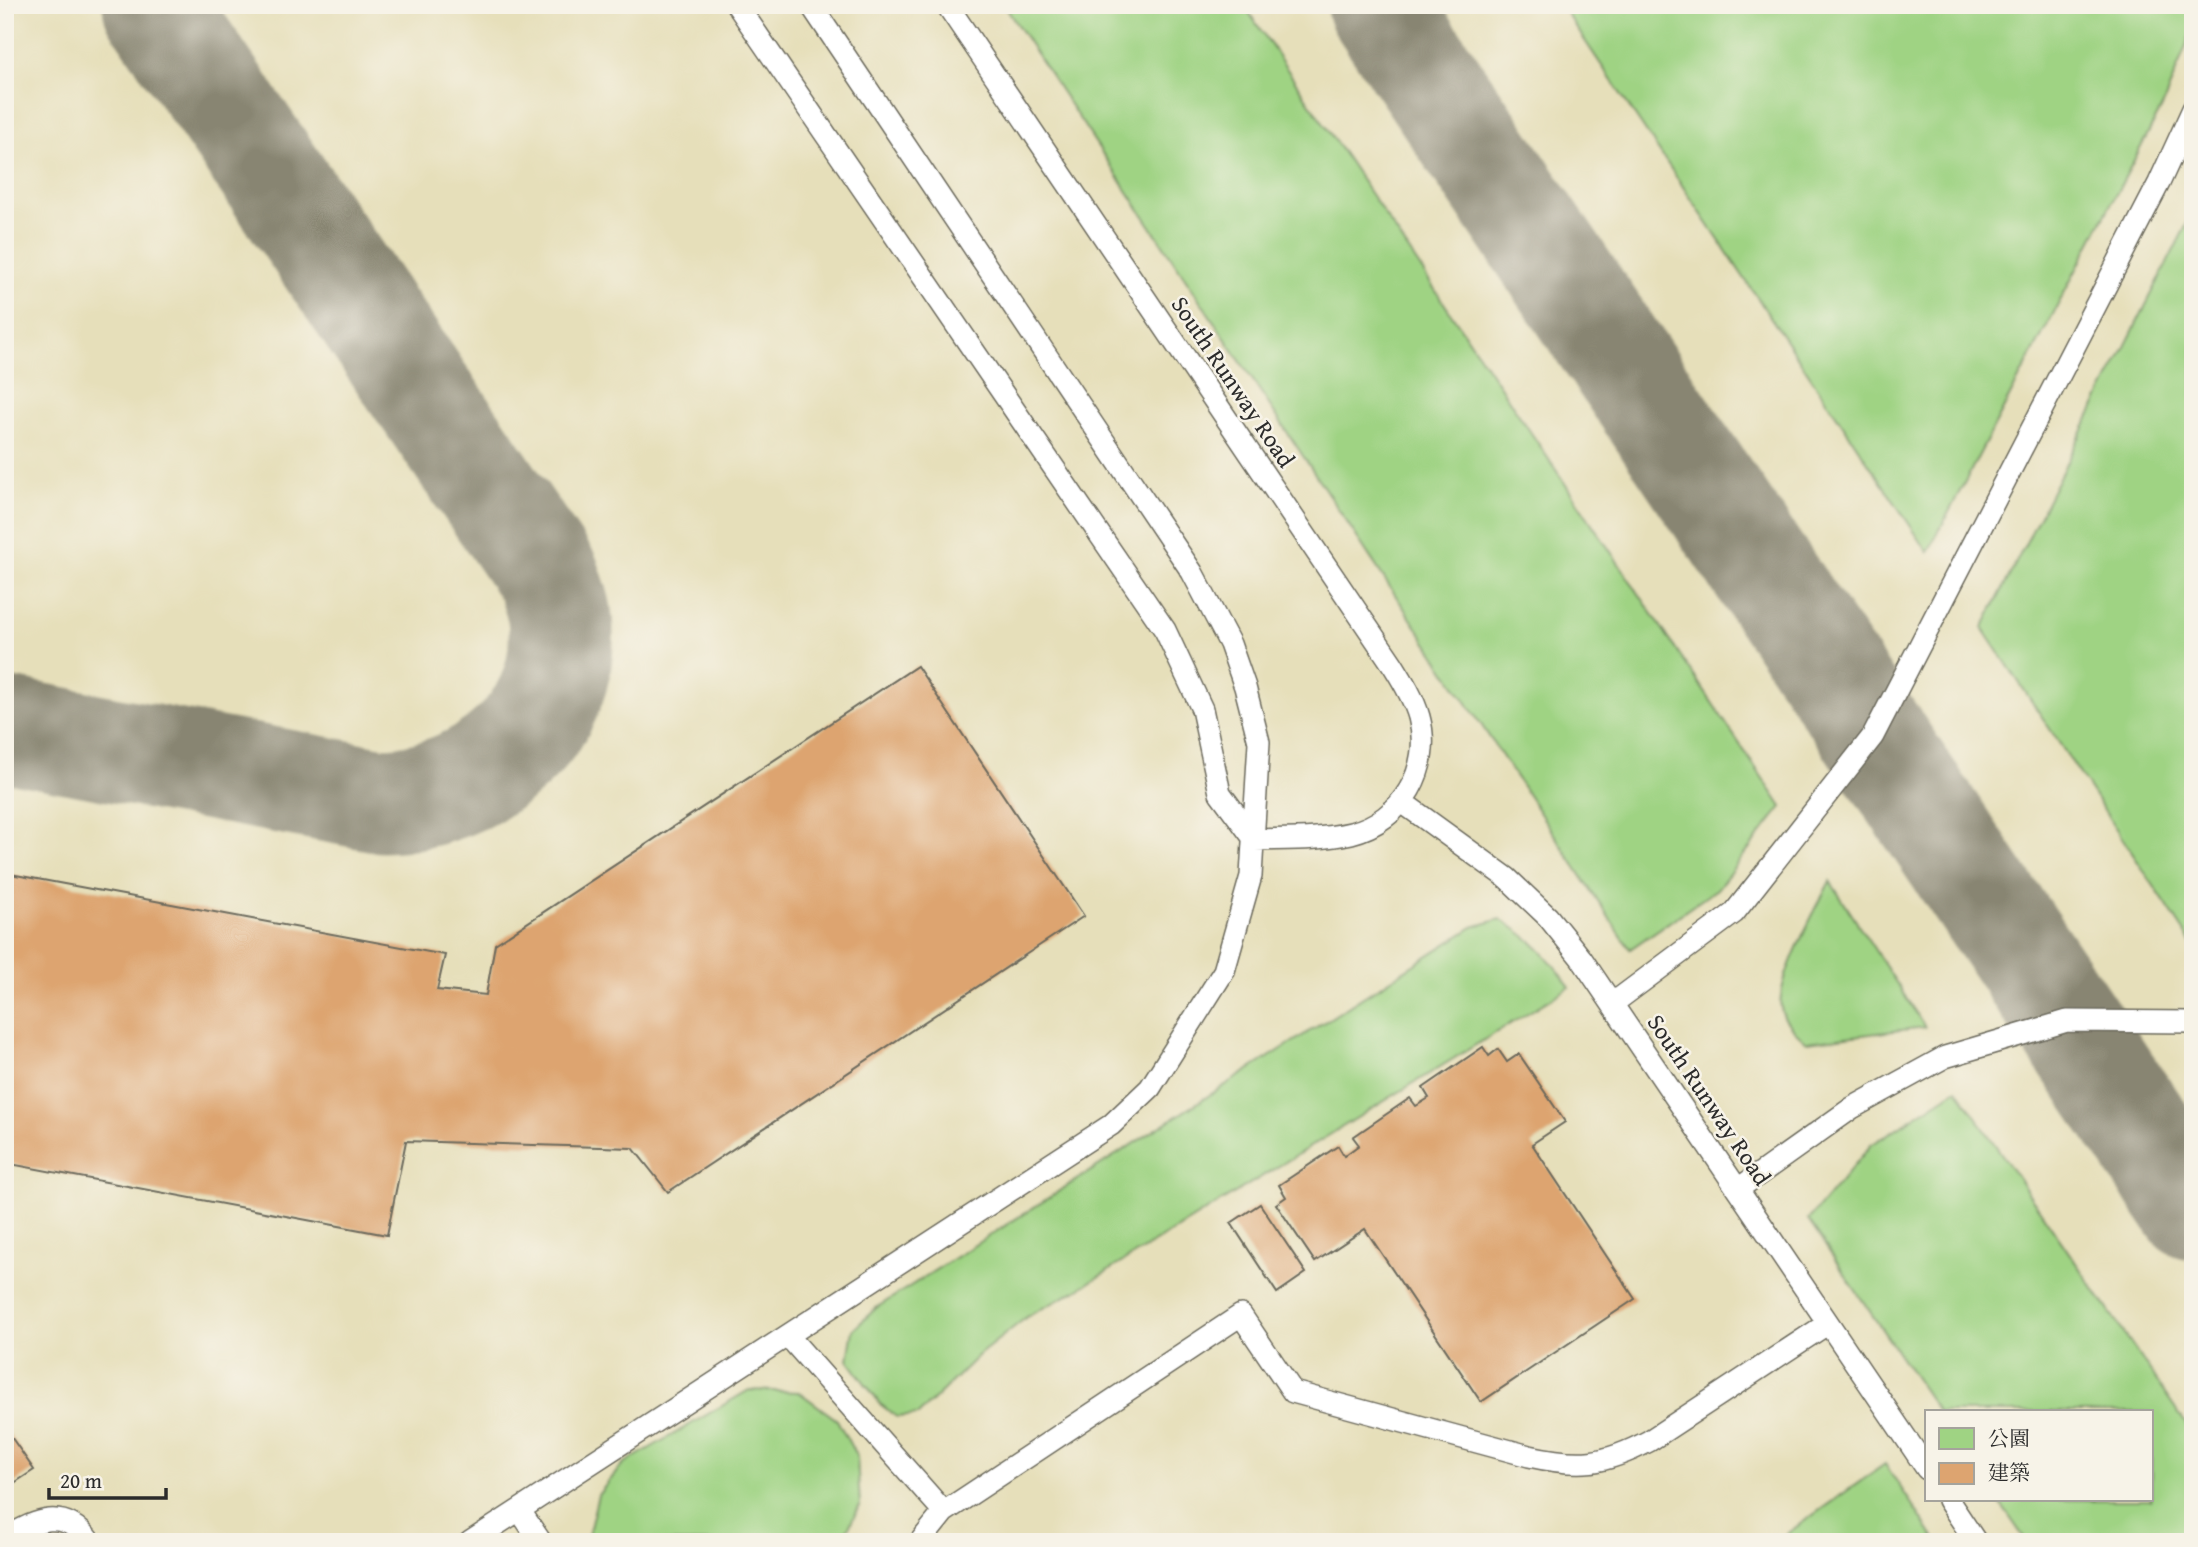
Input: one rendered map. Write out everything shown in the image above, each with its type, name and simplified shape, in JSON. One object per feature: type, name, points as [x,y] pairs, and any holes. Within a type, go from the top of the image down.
[{"type":"lane","points":[[737,5],[1165,630],[1202,709],[1220,793],[1255,841]]},
{"type":"lane","points":[[470,1542],[789,1337],[1111,1125],[1150,1088],[1224,971],[1251,876],[1259,742],[1245,687],[1212,608],[1192,572],[811,5]]},
{"type":"lane","name":"South Runway Road","points":[[947,5],[1403,682],[1419,717],[1423,741],[1414,782],[1387,819],[1352,832],[1255,841]]},
{"type":"lane","points":[[1612,1004],[1734,913],[1873,736],[2159,183],[2193,109]]},
{"type":"lane","name":"South Runway Road","points":[[1402,802],[1507,878],[1548,917],[1612,1004],[1925,1466]]},
{"type":"lane","points":[[1738,1189],[1852,1108],[1945,1057],[2067,1021],[2193,1022]]},
{"type":"lane","points":[[920,1542],[944,1512],[1241,1315],[1293,1392],[1529,1456],[1561,1463],[1590,1464],[1620,1456],[1649,1441],[1828,1324]]},
{"type":"lane","points":[[789,1337],[944,1512]]},
{"type":"lane","points":[[1949,1502],[1976,1542]]},
{"type":"lane","points":[[520,1510],[541,1542]]},
{"type":"lane","points":[[5,1539],[36,1522],[61,1520],[79,1528],[90,1542]]},
{"type":"green space","points":[[1004,5],[1244,5],[1782,807],[1717,889],[1630,949]]},
{"type":"green space","points":[[1561,5],[2193,5],[2193,28],[2163,105],[1928,552]]},
{"type":"green space","points":[[2193,212],[2193,945],[1983,628]]},
{"type":"green space","points":[[1830,881],[1925,1027],[1807,1042],[1788,1023],[1781,1008],[1784,981],[1798,945]]},
{"type":"green space","points":[[1500,919],[1539,949],[1570,987],[1077,1290],[1028,1316],[980,1354],[918,1415],[897,1417],[880,1404],[848,1360],[853,1330],[876,1308],[1473,927]]},
{"type":"green space","points":[[1957,1089],[2193,1434],[2193,1542],[2027,1542],[1999,1502],[2152,1502],[2152,1410],[1937,1410],[1808,1220],[1871,1145]]},
{"type":"green space","points":[[749,1390],[799,1392],[837,1420],[857,1457],[860,1505],[841,1542],[591,1542],[588,1536],[598,1495],[623,1464]]},
{"type":"green space","points":[[1885,1464],[1937,1542],[1775,1542]]},
{"type":"building","points":[[917,666],[1084,916],[668,1192],[633,1148],[406,1141],[387,1235],[5,1163],[5,873],[445,955],[437,990],[486,995],[495,944]]},
{"type":"building","points":[[1483,1047],[1489,1056],[1498,1049],[1507,1062],[1519,1054],[1565,1122],[1532,1144],[1635,1299],[1481,1402],[1365,1229],[1315,1262],[1276,1204],[1286,1197],[1279,1185],[1338,1146],[1344,1156],[1359,1145],[1353,1137],[1410,1098],[1416,1106],[1429,1098],[1423,1088]]},
{"type":"building","points":[[1260,1204],[1306,1273],[1277,1293],[1231,1223]]},
{"type":"building","points":[[5,1428],[34,1470],[5,1489]]},
{"type":"taxiway","points":[[5,729],[382,800],[418,796],[453,785],[484,769],[512,748],[535,721],[551,690],[560,656],[560,618],[548,577],[155,5]]},
{"type":"taxiway","points":[[1379,5],[2193,1207]]}]
